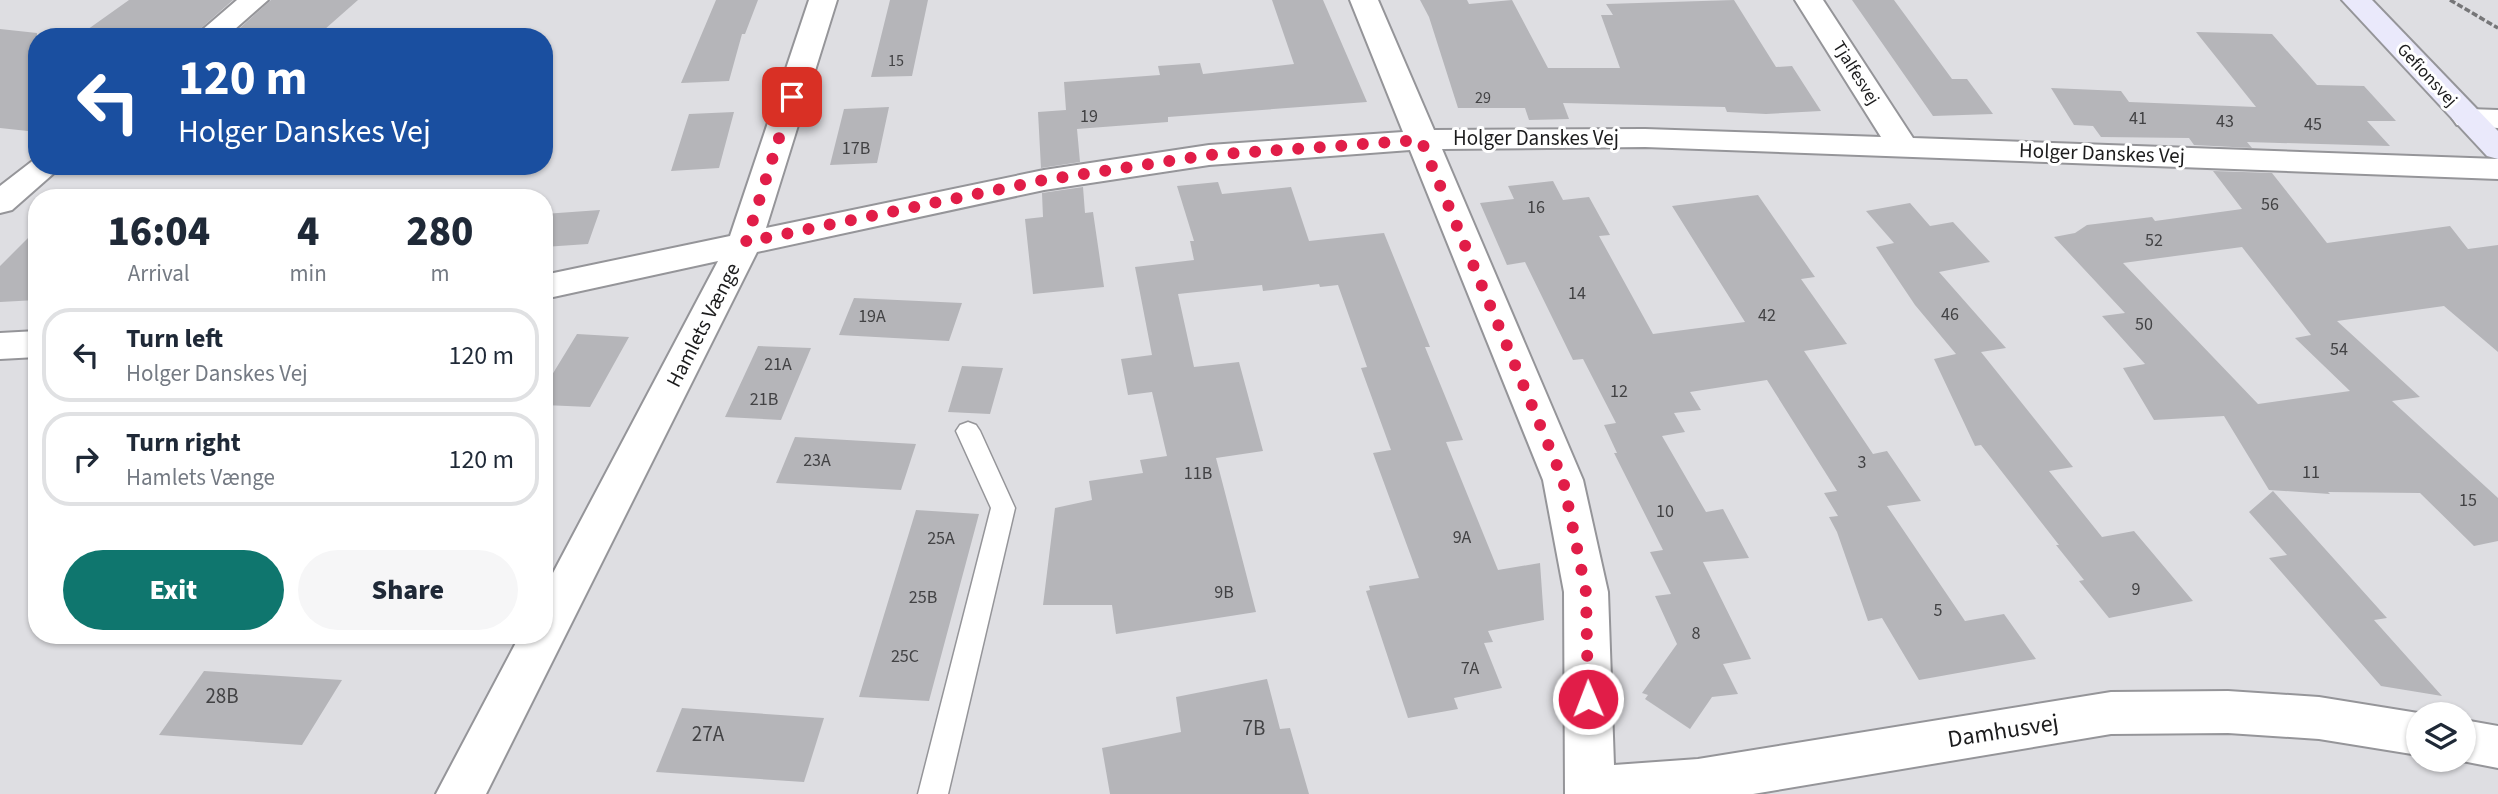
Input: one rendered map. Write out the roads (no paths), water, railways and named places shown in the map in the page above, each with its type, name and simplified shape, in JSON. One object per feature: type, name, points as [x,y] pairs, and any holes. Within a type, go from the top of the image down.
[{"type":"main road","name":"Gefionsvej","points":[[2356,0],[2483,118],[2498,149]]},
{"type":"street","points":[[219,28],[254,0]]},
{"type":"street","name":"Hamlets Vænge","points":[[553,617],[746,242],[823,0]]},
{"type":"street","points":[[1364,0],[1563,480],[1586,592],[1590,791]]},
{"type":"street","name":"Tjalfesvej","points":[[1810,0],[1902,145]]},
{"type":"street","name":"Holger Danskes Vej","points":[[553,285],[1058,177],[1209,155],[1421,140],[1592,137],[1902,145],[2498,169]]},
{"type":"street","points":[[0,203],[35,175]]},
{"type":"street","points":[[0,346],[28,344]]},
{"type":"street","name":"Hamlets Vænge","points":[[461,794],[539,644]]},
{"type":"street","name":"Damhusvej","points":[[1590,791],[1698,781],[2111,713],[2228,712],[2306,717],[2406,732]]},
{"type":"street","points":[[2476,743],[2498,747]]},
{"type":"lane","points":[[933,794],[1003,508],[968,431]]}]
